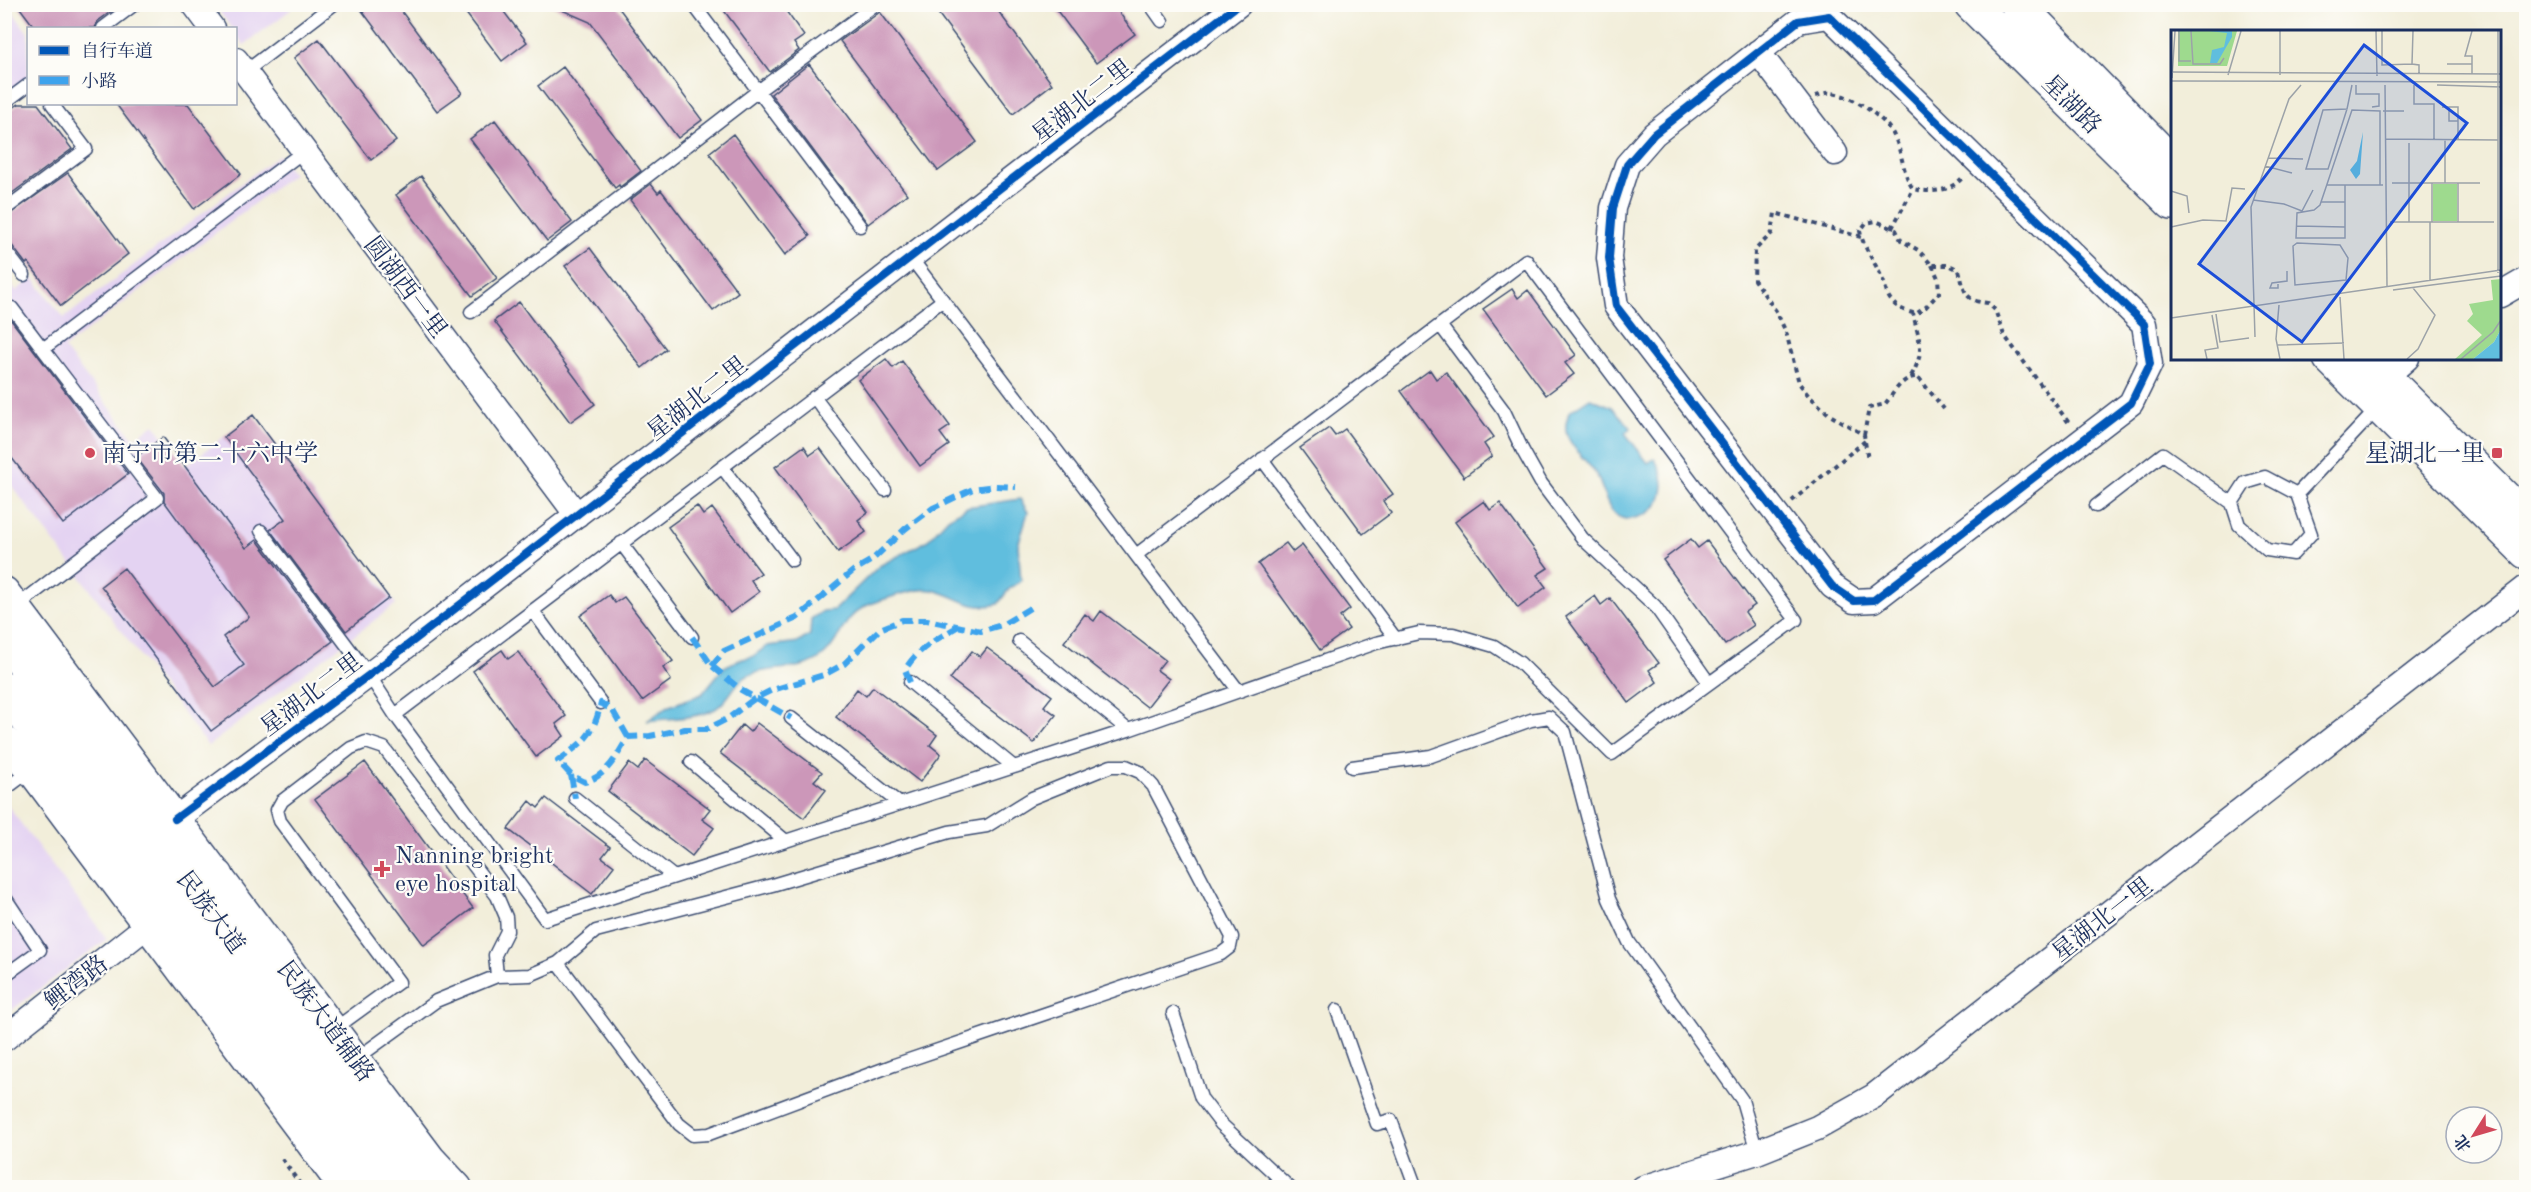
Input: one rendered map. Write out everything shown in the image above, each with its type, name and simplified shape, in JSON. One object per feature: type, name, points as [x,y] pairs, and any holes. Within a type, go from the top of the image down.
[{"type":"main road","name":"星湖路","points":[[1971,4],[2171,202]]},
{"type":"main road","name":"星湖路","points":[[2017,4],[2171,162]]},
{"type":"main road","points":[[2336,360],[2383,375],[2526,519]]},
{"type":"main road","points":[[2383,375],[2526,552]]},
{"type":"main road","name":"民族大道","points":[[4,637],[206,884],[417,1188]]},
{"type":"main road","name":"民族大道","points":[[4,688],[43,761],[379,1188]]},
{"type":"street","points":[[194,4],[211,27]]},
{"type":"street","name":"星湖北二里","points":[[175,819],[369,675],[1239,4]]},
{"type":"street","points":[[1829,16],[2144,324],[2150,364],[2132,403],[1874,600],[1854,601],[1832,586],[1616,306],[1609,258],[1613,208],[1627,165],[1654,134],[1758,52],[1798,21],[1829,16]]},
{"type":"street","points":[[1758,52],[1835,153]]},
{"type":"street","name":"圆湖西一里","points":[[240,66],[577,515]]},
{"type":"street","points":[[2501,294],[2526,280]]},
{"type":"street","name":"星湖北一里","points":[[1643,1188],[1757,1152],[1817,1128],[1874,1096],[2526,588]]},
{"type":"street","name":"民族大道辅路","points":[[10,599],[175,819],[206,884],[333,1030],[430,1159],[457,1188]]},
{"type":"street","points":[[4,740],[43,761],[148,925],[345,1188]]},
{"type":"street","name":"鲤湾路","points":[[4,1039],[148,925]]},
{"type":"lane","points":[[104,27],[135,4]]},
{"type":"lane","points":[[240,66],[334,4]]},
{"type":"lane","points":[[693,4],[860,226]]},
{"type":"lane","points":[[471,312],[758,91],[876,4]]},
{"type":"lane","points":[[1150,4],[1162,21]]},
{"type":"lane","points":[[4,103],[27,86]]},
{"type":"lane","points":[[4,210],[86,150],[53,105]]},
{"type":"lane","points":[[43,349],[304,152]]},
{"type":"lane","points":[[4,249],[24,275]]},
{"type":"lane","points":[[911,258],[1238,690]]},
{"type":"lane","points":[[261,531],[369,675],[395,715],[545,919],[1128,730],[1376,643],[1419,633],[1453,634],[1494,646],[1520,663],[1612,754],[1796,620],[1526,260],[1136,555]]},
{"type":"lane","points":[[395,715],[943,300]]},
{"type":"lane","points":[[4,314],[12,308],[157,498],[10,599]]},
{"type":"lane","points":[[1440,325],[1504,411],[1522,451],[1555,502],[1583,539],[1655,606],[1709,683]]},
{"type":"lane","points":[[2297,494],[2383,375]]},
{"type":"lane","points":[[814,397],[885,490]]},
{"type":"lane","points":[[2096,506],[2163,454],[2232,502],[2239,525],[2267,550],[2293,554],[2311,534],[2297,494],[2265,477],[2245,483],[2232,502]]},
{"type":"lane","points":[[1262,459],[1396,639]]},
{"type":"lane","points":[[722,467],[792,561]]},
{"type":"lane","points":[[621,543],[692,637]]},
{"type":"lane","points":[[533,611],[601,703]]},
{"type":"lane","points":[[1019,641],[1128,730]]},
{"type":"lane","points":[[910,682],[1014,767]]},
{"type":"lane","points":[[1352,767],[1431,756],[1531,720],[1549,717],[1565,732],[1609,899],[1629,942],[1742,1100],[1757,1152]]},
{"type":"lane","points":[[791,718],[900,804]]},
{"type":"lane","points":[[333,1030],[399,982],[280,821],[277,810],[282,801],[351,748],[366,742],[384,748],[497,896],[506,917],[507,931],[495,955],[497,976]]},
{"type":"lane","points":[[4,790],[43,761]]},
{"type":"lane","points":[[691,762],[786,841]]},
{"type":"lane","points":[[355,1060],[436,1001],[497,976],[530,975],[558,963],[596,930],[772,885],[949,831],[987,826],[1032,798],[1111,766],[1126,766],[1140,772],[1153,786],[1232,937],[1230,947],[1221,954],[894,1065],[709,1134],[693,1135],[679,1124],[558,963]]},
{"type":"lane","points":[[575,798],[674,877]]},
{"type":"lane","points":[[4,896],[39,950],[4,976]]},
{"type":"lane","points":[[1337,1010],[1377,1124],[1391,1120],[1416,1188]]},
{"type":"lane","points":[[1173,1013],[1201,1098],[1221,1124],[1290,1188]]},
{"type":"path","points":[[1799,105],[1815,96],[1830,93],[1849,99],[1882,119],[1893,134],[1900,150],[1906,178],[1913,189]]},
{"type":"path","points":[[1913,189],[1940,190],[1956,184],[1977,160]]},
{"type":"path","points":[[1892,228],[1913,189]]},
{"type":"path","points":[[1861,237],[1775,213],[1772,232],[1755,250],[1754,279],[1776,311],[1786,332],[1799,383],[1809,396],[1830,415],[1864,435]]},
{"type":"path","points":[[1875,221],[1896,230],[1901,240],[1918,250],[1932,265],[1938,278],[1939,293],[1926,307],[1913,313],[1900,309],[1890,300],[1879,268],[1861,237],[1860,231],[1866,223],[1875,221]]},
{"type":"path","points":[[1932,265],[1949,265],[1959,270],[1962,287],[1968,296],[1975,302],[1988,303],[1995,310],[2004,335],[2072,426]]},
{"type":"path","points":[[1868,460],[1864,435],[1869,408],[1885,404],[1904,380],[1911,376],[1919,363],[1921,353],[1913,313]]},
{"type":"path","points":[[1911,376],[1918,377],[1944,409]]},
{"type":"path","points":[[1776,515],[1865,441]]},
{"type":"path","points":[[282,1159],[303,1188]]},
{"type":"shaded area","points":[[7,4],[27,32],[27,79],[5,95],[4,5]]},
{"type":"shaded area","points":[[214,5],[297,5],[244,45],[237,35],[237,27],[231,27]]},
{"type":"shaded area","name":"南宁市第二十六中学","points":[[279,155],[293,174],[64,348],[134,439],[154,424],[185,466],[253,415],[396,604],[208,746],[5,477],[5,277],[16,291],[33,278],[64,318]]},
{"type":"shaded area","points":[[5,802],[107,939],[5,1015]]},
{"type":"water","points":[[1590,398],[1612,407],[1631,428],[1625,433],[1648,463],[1654,459],[1659,467],[1663,484],[1660,500],[1655,507],[1641,516],[1624,519],[1612,511],[1597,476],[1567,435],[1569,412]]},
{"type":"water","points":[[1020,499],[1028,512],[1018,545],[1021,581],[1008,590],[998,604],[979,606],[932,590],[910,592],[884,599],[854,614],[831,647],[817,660],[801,666],[764,671],[748,676],[737,684],[721,705],[708,712],[647,721],[667,707],[702,694],[724,667],[738,660],[752,657],[767,646],[799,642],[810,635],[811,619],[823,611],[834,610],[879,566],[927,541],[948,518],[967,507]]},
{"type":"building","points":[[17,4],[115,4],[117,7],[98,21],[95,27],[34,27]]},
{"type":"building","points":[[357,4],[396,4],[462,93],[437,111]]},
{"type":"building","points":[[459,4],[498,4],[527,42],[502,61]]},
{"type":"building","points":[[548,4],[616,4],[702,120],[678,138],[590,22]]},
{"type":"building","points":[[719,4],[781,4],[804,36],[794,43],[799,50],[770,72]]},
{"type":"building","points":[[931,4],[993,4],[1052,84],[1013,114]]},
{"type":"building","points":[[1052,4],[1113,4],[1135,34],[1096,63]]},
{"type":"building","points":[[880,12],[977,142],[938,171],[840,41]]},
{"type":"building","points":[[319,39],[396,141],[371,160],[294,58]]},
{"type":"building","points":[[809,64],[907,194],[868,224],[771,94]]},
{"type":"building","points":[[563,67],[641,171],[620,187],[619,185],[615,188],[538,86]]},
{"type":"building","points":[[19,104],[39,105],[72,149],[4,199],[4,114]]},
{"type":"building","points":[[117,105],[189,105],[241,174],[194,209]]},
{"type":"building","points":[[495,120],[572,222],[547,241],[470,139]]},
{"type":"building","points":[[733,134],[810,236],[785,255],[709,153]]},
{"type":"building","points":[[68,173],[128,254],[61,306],[28,262],[26,264],[11,244],[4,241],[4,218]]},
{"type":"building","points":[[421,176],[497,278],[472,296],[396,195]]},
{"type":"building","points":[[651,184],[658,193],[661,190],[738,292],[713,311],[630,200]]},
{"type":"building","points":[[590,248],[666,349],[642,368],[565,266]]},
{"type":"building","points":[[1512,289],[1518,298],[1528,290],[1576,355],[1565,363],[1574,374],[1546,395],[1483,309]]},
{"type":"building","points":[[519,302],[595,404],[570,422],[494,321]]},
{"type":"building","points":[[11,320],[128,474],[63,524],[4,448],[4,325]]},
{"type":"building","points":[[886,359],[893,368],[902,361],[950,426],[940,433],[949,445],[920,466],[858,380]]},
{"type":"building","points":[[1430,370],[1436,379],[1446,372],[1494,437],[1484,444],[1492,456],[1464,477],[1401,391]]},
{"type":"building","points":[[253,415],[389,598],[346,631],[270,530],[285,519],[224,437]]},
{"type":"building","points":[[1329,428],[1335,436],[1345,429],[1393,494],[1383,501],[1391,513],[1363,534],[1300,448]]},
{"type":"building","points":[[163,437],[246,548],[257,540],[333,641],[211,731],[101,586],[124,568],[215,687],[244,665],[223,637],[249,617],[164,501],[164,493],[136,457]]},
{"type":"building","points":[[804,446],[810,455],[820,448],[868,512],[858,520],[866,532],[838,552],[775,467]]},
{"type":"building","points":[[1484,501],[1490,510],[1500,503],[1548,568],[1537,575],[1546,587],[1518,608],[1455,522]]},
{"type":"building","points":[[697,506],[703,515],[712,508],[761,573],[751,580],[759,592],[730,613],[668,527]]},
{"type":"building","points":[[1691,539],[1698,548],[1707,541],[1755,605],[1745,612],[1754,625],[1725,645],[1663,560]]},
{"type":"building","points":[[1286,543],[1293,552],[1302,545],[1350,609],[1340,617],[1349,629],[1320,650],[1258,564]]},
{"type":"building","points":[[609,595],[615,603],[624,597],[673,661],[663,668],[671,680],[642,701],[580,616]]},
{"type":"building","points":[[1595,596],[1601,605],[1610,598],[1659,663],[1649,670],[1657,682],[1629,703],[1566,617]]},
{"type":"building","points":[[1101,611],[1165,660],[1157,670],[1169,679],[1147,707],[1064,642],[1085,614],[1094,621]]},
{"type":"building","points":[[987,648],[1052,696],[1044,706],[1056,715],[1034,743],[950,679],[972,651],[980,657]]},
{"type":"building","points":[[502,650],[508,659],[518,652],[566,716],[556,724],[564,736],[536,757],[473,671]]},
{"type":"building","points":[[873,687],[937,735],[930,745],[941,754],[920,782],[836,717],[857,689],[866,696]]},
{"type":"building","points":[[757,723],[822,772],[814,781],[826,790],[804,818],[720,753],[742,725],[750,732]]},
{"type":"building","points":[[645,760],[710,809],[702,819],[714,828],[692,856],[608,791],[629,763],[638,770]]},
{"type":"building","points":[[365,762],[473,908],[424,945],[315,799]]},
{"type":"building","points":[[546,798],[610,847],[602,857],[614,866],[592,894],[508,829],[530,801],[538,808]]},
{"type":"marked path","points":[[712,666],[724,651],[797,618],[853,571],[872,560],[905,529],[933,508],[973,489],[995,486],[1016,487]]},
{"type":"marked path","points":[[628,737],[613,711],[601,703],[591,731],[575,748],[558,761],[571,775],[585,782],[606,770],[628,737],[650,736],[685,729],[707,729],[772,690],[824,675],[844,664],[880,629],[902,620],[927,620],[981,631],[1002,625],[1030,608]]},
{"type":"marked path","points":[[910,682],[905,670],[915,656],[957,627]]},
{"type":"marked path","points":[[692,637],[712,666],[741,690],[791,718]]},
{"type":"marked path","points":[[571,775],[575,798]]},
{"type":"cycle path","points":[[175,819],[369,675],[1239,4]]},
{"type":"cycle path","points":[[1829,16],[2144,324],[2150,364],[2131,403],[1874,600],[1854,601],[1832,586],[1616,306],[1609,258],[1613,208],[1627,165],[1654,134],[1798,21],[1829,16]]},
{"type":"place","name":"南宁市第二十六中学","points":[[90,453]]},
{"type":"place","name":"星湖北一里","points":[[2497,453]]},
{"type":"place","name":"Nanning bright eye hospital","points":[[382,869]]}]
